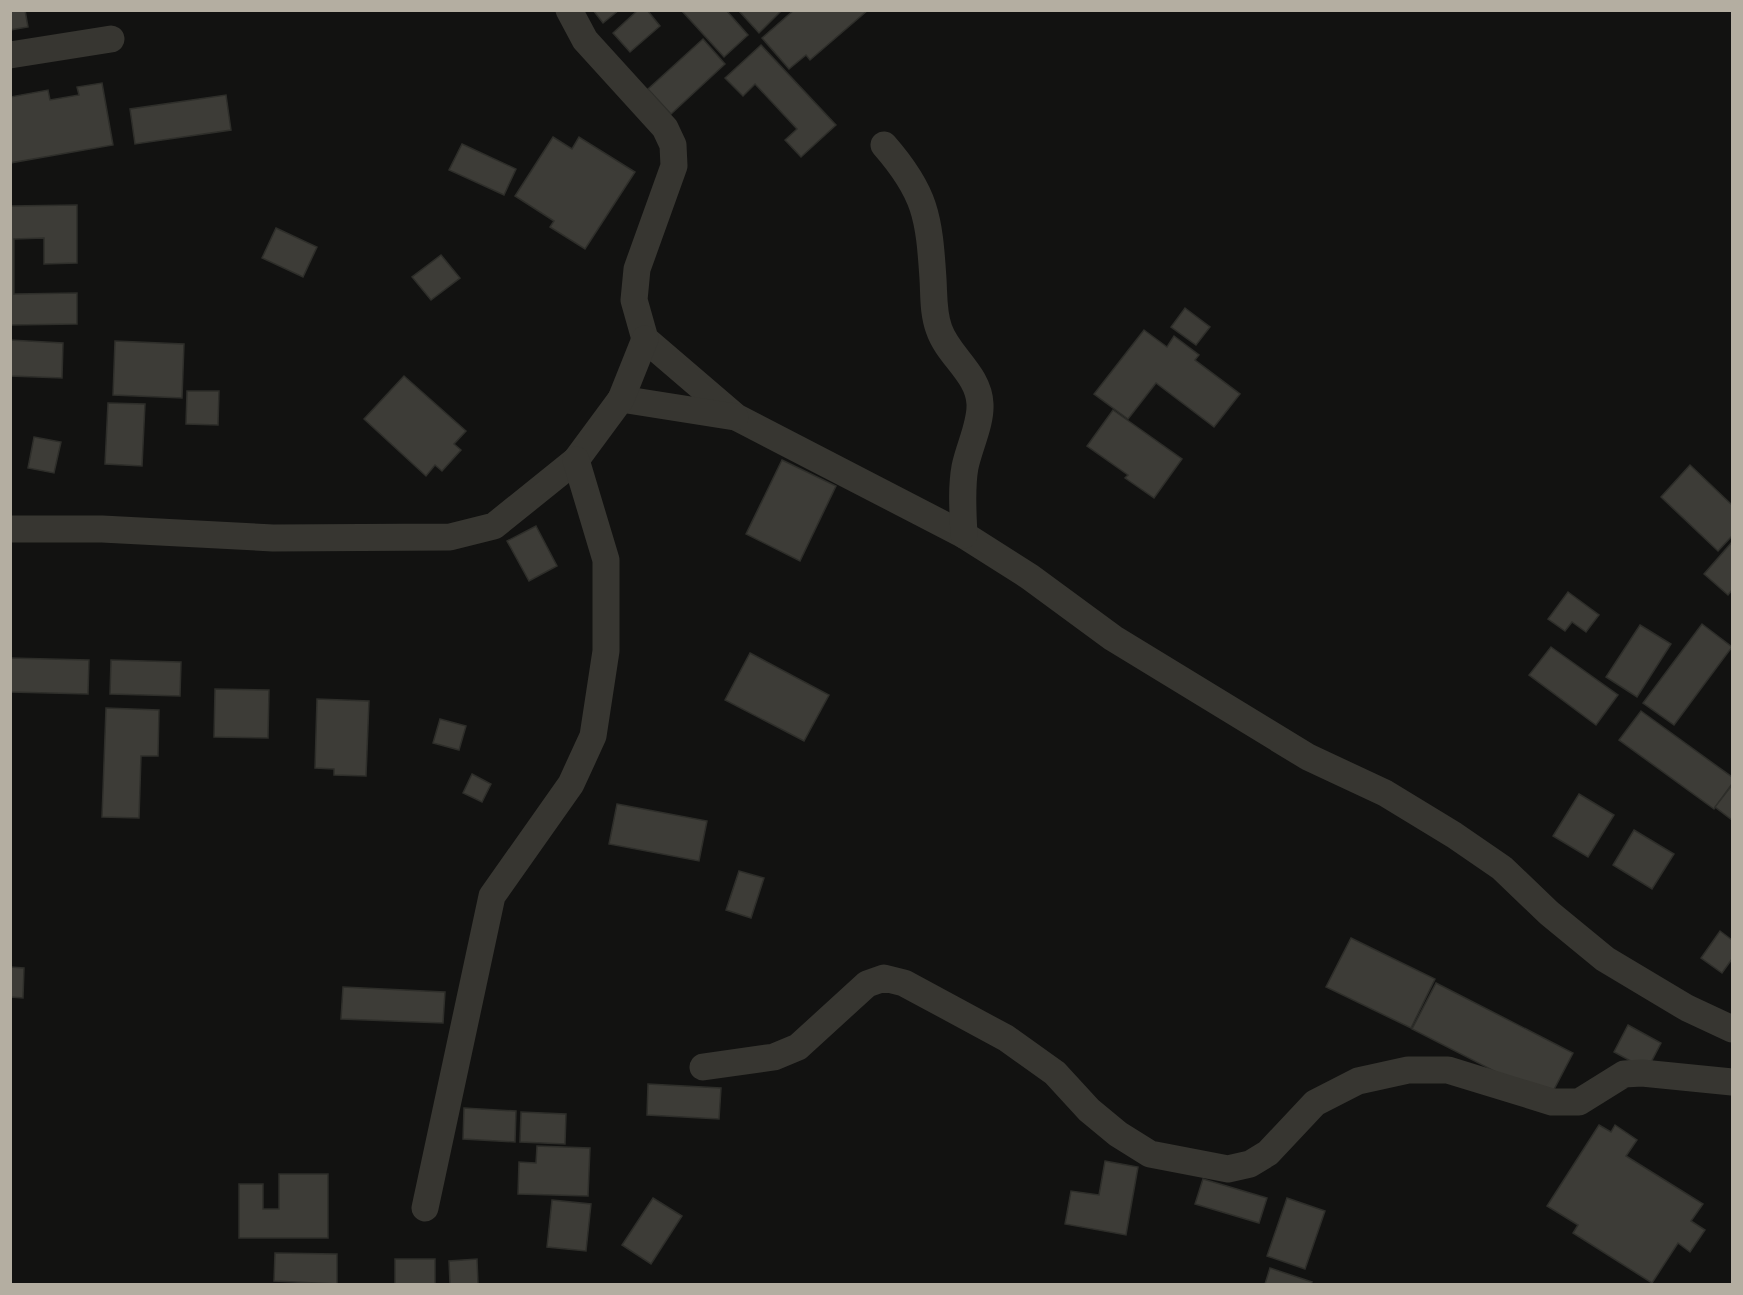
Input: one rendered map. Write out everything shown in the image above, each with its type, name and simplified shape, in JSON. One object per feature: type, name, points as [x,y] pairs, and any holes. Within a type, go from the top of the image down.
[{"type":"street","points":[[569,10],[585,40],[665,128],[674,145],[674,166],[637,269],[634,300],[645,339],[736,417],[964,535],[1030,576],[1113,638],[1152,662],[1308,757],[1385,793],[1454,835],[1502,868],[1549,913],[1605,959],[1687,1008],[1732,1029]]},
{"type":"street","points":[[10,56],[111,39]]},
{"type":"street","points":[[884,145],[907,171],[921,197],[928,221],[934,306],[939,329],[948,347],[976,385],[980,405],[965,468],[964,535]]},
{"type":"street","points":[[10,528],[102,529],[273,538],[450,537],[494,526],[576,460],[621,399],[645,339]]},
{"type":"street","points":[[621,399],[736,417]]},
{"type":"street","points":[[425,1208],[492,896],[571,784],[593,736],[606,651],[606,560],[576,460]]},
{"type":"street","points":[[703,1067],[774,1057],[798,1047],[867,984],[884,978],[904,983],[1006,1038],[1055,1073],[1089,1110],[1118,1134],[1150,1154],[1228,1168],[1250,1164],[1268,1153],[1315,1103],[1358,1081],[1408,1071],[1448,1070],[1552,1102],[1579,1102],[1624,1074],[1642,1073],[1732,1082]]},
{"type":"building","points":[[10,10],[25,10],[28,27],[10,30]]},
{"type":"building","points":[[593,10],[619,10],[603,23]]},
{"type":"building","points":[[638,10],[647,10],[660,26],[630,52],[613,33]]},
{"type":"building","points":[[681,10],[726,10],[748,35],[724,57]]},
{"type":"building","points":[[738,10],[782,10],[759,33]]},
{"type":"building","points":[[794,10],[868,10],[810,60],[806,55],[789,69],[762,38]]},
{"type":"building","points":[[703,39],[725,64],[671,114],[648,89]]},
{"type":"building","points":[[761,45],[836,125],[801,157],[785,140],[797,129],[755,84],[743,96],[725,78]]},
{"type":"building","points":[[102,83],[113,145],[10,163],[10,97],[48,90],[50,100],[79,95],[77,87]]},
{"type":"building","points":[[226,95],[231,130],[135,144],[130,109]]},
{"type":"building","points":[[553,137],[572,149],[579,137],[635,172],[585,249],[550,227],[554,221],[515,196]]},
{"type":"building","points":[[462,144],[516,169],[504,195],[449,170]]},
{"type":"building","points":[[77,205],[77,263],[44,264],[44,238],[14,239],[14,294],[77,293],[77,324],[10,325],[10,206]]},
{"type":"building","points":[[276,228],[317,247],[303,277],[262,258]]},
{"type":"building","points":[[441,255],[460,278],[431,300],[412,277]]},
{"type":"building","points":[[1185,308],[1210,327],[1196,345],[1171,327]]},
{"type":"building","points":[[1144,330],[1167,347],[1174,336],[1199,355],[1195,360],[1240,394],[1214,427],[1156,383],[1128,419],[1094,394]]},
{"type":"building","points":[[10,340],[63,343],[62,378],[10,376]]},
{"type":"building","points":[[115,341],[184,344],[182,398],[113,395]]},
{"type":"building","points":[[404,376],[466,431],[454,444],[461,450],[442,471],[435,465],[426,476],[364,419]]},
{"type":"building","points":[[187,391],[219,391],[218,425],[186,424]]},
{"type":"building","points":[[108,403],[145,404],[142,466],[105,464]]},
{"type":"building","points":[[1113,410],[1182,459],[1154,498],[1125,478],[1128,475],[1087,446]]},
{"type":"building","points":[[34,437],[61,442],[54,473],[28,468]]},
{"type":"building","points":[[782,460],[836,486],[800,561],[746,534]]},
{"type":"building","points":[[1690,465],[1732,505],[1732,536],[1718,551],[1661,497]]},
{"type":"building","points":[[536,526],[557,566],[529,581],[507,541]]},
{"type":"building","points":[[1732,542],[1732,590],[1728,595],[1704,574]]},
{"type":"building","points":[[1568,592],[1599,615],[1586,632],[1572,622],[1565,631],[1548,619]]},
{"type":"building","points":[[1702,624],[1732,647],[1674,725],[1643,703]]},
{"type":"building","points":[[1640,625],[1671,644],[1637,697],[1606,677]]},
{"type":"building","points":[[1551,647],[1618,695],[1596,725],[1529,675]]},
{"type":"building","points":[[750,653],[829,695],[804,741],[725,700]]},
{"type":"building","points":[[10,658],[89,660],[88,694],[10,692]]},
{"type":"building","points":[[111,660],[181,662],[180,696],[110,694]]},
{"type":"building","points":[[215,689],[269,690],[268,738],[214,737]]},
{"type":"building","points":[[317,699],[369,701],[366,776],[334,775],[334,769],[315,768]]},
{"type":"building","points":[[106,708],[159,710],[158,756],[141,756],[139,818],[102,817]]},
{"type":"building","points":[[1641,711],[1732,777],[1732,784],[1714,809],[1619,740]]},
{"type":"building","points":[[440,719],[466,726],[459,750],[433,743]]},
{"type":"building","points":[[472,774],[491,784],[482,802],[463,793]]},
{"type":"building","points":[[1732,785],[1732,820],[1715,807]]},
{"type":"building","points":[[1579,794],[1614,815],[1588,857],[1553,836]]},
{"type":"building","points":[[617,804],[707,821],[699,861],[609,844]]},
{"type":"building","points":[[1634,830],[1674,854],[1652,889],[1613,865]]},
{"type":"building","points":[[739,871],[764,878],[751,918],[726,910]]},
{"type":"building","points":[[1720,931],[1732,940],[1732,959],[1722,973],[1701,958]]},
{"type":"building","points":[[1351,938],[1435,979],[1411,1028],[1326,987]]},
{"type":"building","points":[[10,967],[24,968],[23,998],[10,997]]},
{"type":"building","points":[[1436,983],[1573,1053],[1549,1099],[1412,1029]]},
{"type":"building","points":[[343,987],[445,992],[443,1023],[341,1019]]},
{"type":"building","points":[[1628,1025],[1661,1043],[1647,1070],[1614,1052]]},
{"type":"building","points":[[648,1084],[721,1088],[719,1119],[647,1115]]},
{"type":"building","points":[[464,1108],[516,1111],[515,1142],[463,1139]]},
{"type":"building","points":[[521,1112],[566,1114],[565,1144],[520,1142]]},
{"type":"building","points":[[1599,1125],[1611,1132],[1615,1125],[1637,1140],[1626,1156],[1703,1204],[1691,1221],[1705,1230],[1690,1252],[1678,1243],[1652,1283],[1573,1233],[1578,1225],[1547,1206]]},
{"type":"building","points":[[537,1146],[590,1148],[588,1196],[518,1194],[519,1162],[536,1163]]},
{"type":"building","points":[[1105,1161],[1138,1167],[1126,1235],[1065,1224],[1071,1191],[1099,1195]]},
{"type":"building","points":[[279,1174],[328,1174],[328,1238],[239,1238],[239,1184],[263,1184],[263,1209],[279,1209]]},
{"type":"building","points":[[1203,1179],[1267,1198],[1259,1223],[1195,1204]]},
{"type":"building","points":[[653,1198],[682,1216],[651,1264],[622,1245]]},
{"type":"building","points":[[1287,1198],[1325,1211],[1305,1269],[1267,1256]]},
{"type":"building","points":[[552,1200],[591,1204],[586,1251],[547,1247]]},
{"type":"building","points":[[275,1253],[337,1254],[337,1284],[274,1281]]},
{"type":"building","points":[[395,1259],[435,1259],[435,1284],[395,1284]]},
{"type":"building","points":[[477,1259],[478,1284],[450,1284],[449,1261]]},
{"type":"building","points":[[1270,1268],[1312,1282],[1311,1284],[1265,1284]]}]
